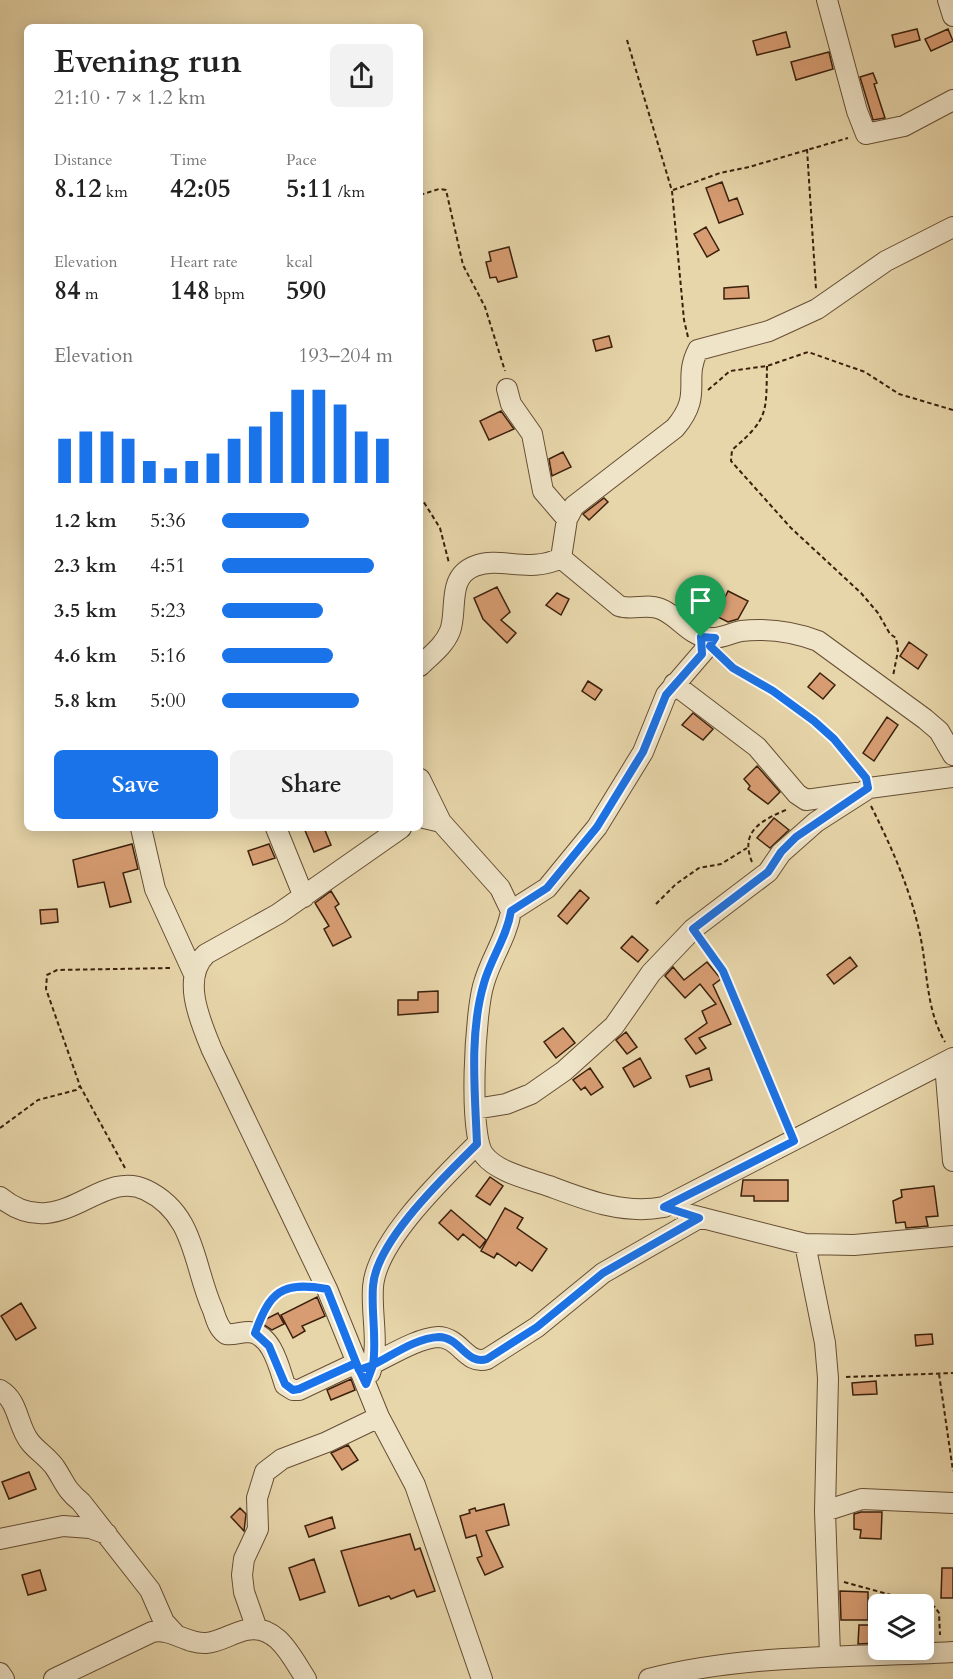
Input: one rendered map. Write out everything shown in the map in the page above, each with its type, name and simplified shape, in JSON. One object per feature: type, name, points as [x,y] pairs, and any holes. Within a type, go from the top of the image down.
[{"type":"street","points":[[827,0],[866,134],[904,126],[953,100]]},
{"type":"street","points":[[948,0],[953,16]]},
{"type":"street","points":[[561,558],[567,519],[574,506],[675,428],[687,414],[690,405],[694,357],[698,350],[705,346],[769,330],[817,309],[886,261],[953,227]]},
{"type":"street","points":[[507,389],[511,404],[532,434],[543,491],[567,519]]},
{"type":"street","points":[[561,558],[618,606],[626,608],[645,605],[662,609],[707,644]]},
{"type":"street","points":[[423,662],[443,645],[450,631],[456,586],[462,576],[477,565],[534,566],[561,558]]},
{"type":"street","points":[[953,755],[939,731],[818,641],[802,635],[757,630],[707,644],[674,684],[658,711],[634,768],[597,827],[547,888],[511,911],[501,945],[483,984],[479,1006],[475,1108],[477,1144],[494,1164],[593,1202],[630,1210],[664,1207],[794,1141],[948,1056],[953,1161]]},
{"type":"street","points":[[674,684],[757,747],[797,794],[806,800],[953,777]]},
{"type":"street","points":[[423,784],[441,822],[500,888],[511,911]]},
{"type":"street","points":[[475,1108],[506,1104],[531,1094],[571,1064],[614,1026],[651,973],[693,929],[759,880],[796,837],[863,791]]},
{"type":"street","points":[[423,816],[441,822]]},
{"type":"street","points":[[142,831],[155,890],[191,969],[203,1028],[327,1289],[364,1371],[379,1417],[415,1485],[482,1679]]},
{"type":"street","points":[[277,831],[304,897]]},
{"type":"street","points":[[191,969],[206,954],[304,897],[397,831]]},
{"type":"street","points":[[364,1371],[375,1351],[373,1285],[382,1254],[396,1231],[477,1144]]},
{"type":"street","points":[[0,1197],[14,1208],[28,1214],[43,1214],[69,1208],[116,1189],[136,1187],[164,1201],[176,1212],[187,1228],[206,1295],[221,1330],[232,1335],[255,1333],[269,1346],[285,1384],[293,1390],[364,1371],[413,1344],[438,1337],[458,1342],[473,1359],[479,1361],[487,1359],[537,1327],[603,1273],[699,1218]]},
{"type":"street","points":[[664,1207],[805,1244],[854,1245],[953,1236]]},
{"type":"street","points":[[805,1244],[825,1342],[828,1378],[825,1511],[830,1655]]},
{"type":"street","points":[[0,1390],[16,1409],[30,1442],[57,1469],[67,1490],[81,1502],[150,1590],[164,1622],[175,1634]]},
{"type":"street","points":[[257,1629],[244,1592],[242,1575],[244,1559],[258,1529],[257,1498],[265,1472],[270,1465],[282,1459],[379,1417]]},
{"type":"street","points":[[825,1511],[862,1499],[953,1503]]},
{"type":"street","points":[[0,1539],[63,1526],[90,1528],[107,1534]]},
{"type":"street","points":[[54,1679],[152,1632],[162,1630],[187,1640],[205,1643],[257,1629],[273,1633],[306,1679]]},
{"type":"street","points":[[649,1679],[760,1660],[830,1655],[946,1652]]},
{"type":"street","points":[[0,1673],[4,1679]]},
{"type":"path","points":[[627,40],[672,191],[684,320],[694,357]]},
{"type":"path","points":[[672,191],[720,173],[749,168],[807,149],[866,134]]},
{"type":"path","points":[[807,149],[817,309]]},
{"type":"path","points":[[423,194],[442,188],[446,190],[463,265],[485,307],[498,342],[507,389]]},
{"type":"path","points":[[690,405],[730,370],[767,366],[808,352],[865,372],[899,394],[953,410]]},
{"type":"path","points":[[767,366],[761,420],[755,431],[732,450],[731,461],[791,528],[861,593],[878,613],[890,634],[896,638],[898,651],[889,694]]},
{"type":"path","points":[[423,501],[440,528],[456,586]]},
{"type":"path","points":[[707,644],[733,668],[773,691],[814,721],[834,739],[866,778],[863,791],[909,892],[920,934],[932,1010],[948,1056]]},
{"type":"path","points":[[759,880],[747,848],[750,836],[765,817],[806,800]]},
{"type":"path","points":[[656,904],[676,884],[699,868],[721,864],[747,848]]},
{"type":"path","points":[[693,929],[723,971],[794,1141]]},
{"type":"path","points":[[136,1187],[80,1086],[46,989],[47,975],[57,970],[191,969]]},
{"type":"path","points":[[0,1128],[38,1100],[80,1086]]},
{"type":"path","points":[[255,1333],[268,1302],[283,1289],[295,1286],[327,1289]]},
{"type":"path","points":[[828,1378],[953,1373]]},
{"type":"path","points":[[939,1374],[953,1471]]},
{"type":"path","points":[[826,1577],[935,1607],[939,1613],[946,1652]]},
{"type":"building","points":[[917,29],[920,40],[895,47],[892,35]]},
{"type":"building","points":[[948,29],[953,41],[931,51],[925,39]]},
{"type":"building","points":[[786,32],[790,47],[757,55],[753,41]]},
{"type":"building","points":[[829,52],[833,69],[796,80],[791,62]]},
{"type":"building","points":[[873,73],[877,83],[874,84],[885,118],[873,120],[860,77]]},
{"type":"building","points":[[722,182],[729,201],[737,198],[743,214],[719,223],[706,188]]},
{"type":"building","points":[[706,227],[719,250],[707,257],[694,234]]},
{"type":"building","points":[[509,247],[517,277],[498,282],[496,277],[490,278],[486,262],[491,261],[489,252]]},
{"type":"building","points":[[748,286],[749,298],[724,299],[724,288]]},
{"type":"building","points":[[609,336],[612,347],[596,351],[593,340]]},
{"type":"building","points":[[501,411],[514,429],[489,440],[480,421]]},
{"type":"building","points":[[563,452],[571,467],[552,476],[549,459]]},
{"type":"building","points":[[604,498],[608,502],[589,520],[583,514]]},
{"type":"building","points":[[700,578],[709,585],[697,599],[689,592]]},
{"type":"building","points":[[497,587],[510,612],[501,620],[516,633],[507,643],[483,619],[474,598]]},
{"type":"building","points":[[728,591],[748,601],[738,619],[728,622],[716,616]]},
{"type":"building","points":[[557,593],[569,599],[561,615],[546,605]]},
{"type":"building","points":[[909,642],[927,655],[918,669],[900,656]]},
{"type":"building","points":[[820,673],[835,685],[823,699],[808,687]]},
{"type":"building","points":[[588,681],[602,690],[595,700],[582,691]]},
{"type":"building","points":[[693,713],[713,729],[703,740],[682,725]]},
{"type":"building","points":[[887,717],[898,725],[874,761],[863,753]]},
{"type":"building","points":[[757,766],[780,792],[768,804],[748,789],[750,786],[744,779]]},
{"type":"building","points":[[774,818],[789,830],[770,848],[757,838]]},
{"type":"building","points":[[305,831],[325,831],[331,845],[314,852]]},
{"type":"building","points":[[132,844],[138,869],[123,873],[131,902],[110,907],[104,882],[78,887],[73,860]]},
{"type":"building","points":[[269,844],[275,858],[253,865],[248,851]]},
{"type":"building","points":[[580,890],[589,898],[567,924],[558,916]]},
{"type":"building","points":[[331,891],[339,904],[335,907],[351,937],[333,946],[324,929],[329,926],[315,903]]},
{"type":"building","points":[[57,909],[58,922],[41,924],[40,910]]},
{"type":"building","points":[[632,936],[648,950],[638,962],[621,948]]},
{"type":"building","points":[[850,957],[857,966],[834,984],[827,975]]},
{"type":"building","points":[[707,962],[721,979],[713,985],[731,1024],[699,1038],[706,1048],[696,1054],[685,1039],[707,1023],[702,1011],[716,1004],[700,984],[685,998],[665,976],[673,967],[684,980]]},
{"type":"building","points":[[438,991],[438,1012],[398,1015],[398,1000],[418,1000],[418,992]]},
{"type":"building","points":[[563,1028],[575,1043],[556,1058],[544,1042]]},
{"type":"building","points":[[626,1032],[637,1047],[627,1054],[616,1040]]},
{"type":"building","points":[[640,1058],[651,1078],[634,1087],[623,1068]]},
{"type":"building","points":[[590,1068],[603,1087],[591,1095],[585,1087],[581,1090],[573,1080]]},
{"type":"building","points":[[709,1068],[712,1080],[690,1087],[686,1076]]},
{"type":"building","points":[[490,1177],[503,1186],[490,1205],[476,1196]]},
{"type":"building","points":[[743,1180],[788,1180],[788,1201],[754,1201],[754,1196],[741,1196]]},
{"type":"building","points":[[934,1186],[938,1216],[926,1217],[928,1226],[906,1228],[905,1222],[896,1223],[893,1201],[902,1197],[901,1190]]},
{"type":"building","points":[[505,1208],[523,1218],[517,1228],[547,1249],[532,1271],[519,1262],[516,1266],[497,1253],[494,1258],[481,1251]]},
{"type":"building","points":[[451,1210],[486,1240],[480,1248],[463,1234],[458,1240],[439,1223]]},
{"type":"building","points":[[317,1297],[325,1316],[302,1326],[305,1331],[293,1338],[281,1315]]},
{"type":"building","points":[[21,1303],[36,1328],[16,1340],[1,1316]]},
{"type":"building","points":[[278,1313],[284,1324],[272,1330],[260,1322]]},
{"type":"building","points":[[932,1334],[933,1344],[916,1346],[915,1335]]},
{"type":"building","points":[[351,1379],[355,1390],[331,1400],[327,1390]]},
{"type":"building","points":[[876,1381],[877,1394],[853,1395],[852,1383]]},
{"type":"building","points":[[348,1445],[358,1460],[342,1470],[331,1453]]},
{"type":"building","points":[[29,1472],[36,1489],[9,1499],[2,1482]]},
{"type":"building","points":[[504,1504],[509,1525],[486,1531],[503,1567],[485,1575],[477,1558],[482,1556],[476,1535],[466,1538],[460,1516],[470,1513],[469,1510],[475,1508],[476,1511]]},
{"type":"building","points":[[240,1508],[246,1514],[244,1531],[231,1517]]},
{"type":"building","points":[[882,1512],[881,1539],[860,1538],[861,1530],[854,1529],[854,1514]]},
{"type":"building","points":[[332,1517],[335,1528],[309,1537],[305,1526]]},
{"type":"building","points":[[410,1534],[415,1550],[420,1548],[435,1591],[417,1597],[414,1590],[391,1599],[389,1596],[359,1606],[341,1551]]},
{"type":"building","points":[[314,1559],[325,1592],[300,1600],[289,1568]]},
{"type":"building","points":[[942,1568],[953,1568],[953,1598],[941,1598]]},
{"type":"building","points":[[40,1570],[46,1590],[28,1595],[22,1575]]},
{"type":"building","points":[[840,1591],[868,1592],[868,1620],[841,1620]]},
{"type":"building","points":[[859,1625],[868,1625],[868,1644],[858,1644]]},
{"type":"route","points":[[701,637],[702,654],[666,695],[643,752],[597,827],[547,888],[511,911],[501,945],[483,984],[478,1017],[475,1108],[477,1144],[396,1231],[382,1254],[373,1285],[375,1351],[373,1365],[359,1370],[327,1289],[295,1286],[283,1289],[268,1302],[255,1333],[269,1346],[277,1359],[285,1384],[289,1389],[299,1389],[356,1363],[359,1370],[366,1384],[373,1365],[413,1344],[438,1337],[458,1342],[473,1359],[479,1361],[487,1359],[537,1327],[617,1263],[699,1218],[664,1207],[794,1141],[774,1098],[723,971],[693,929],[768,872],[781,852],[796,837],[868,788],[866,778],[834,739],[773,691],[733,668],[710,646],[715,638],[701,637]]}]
